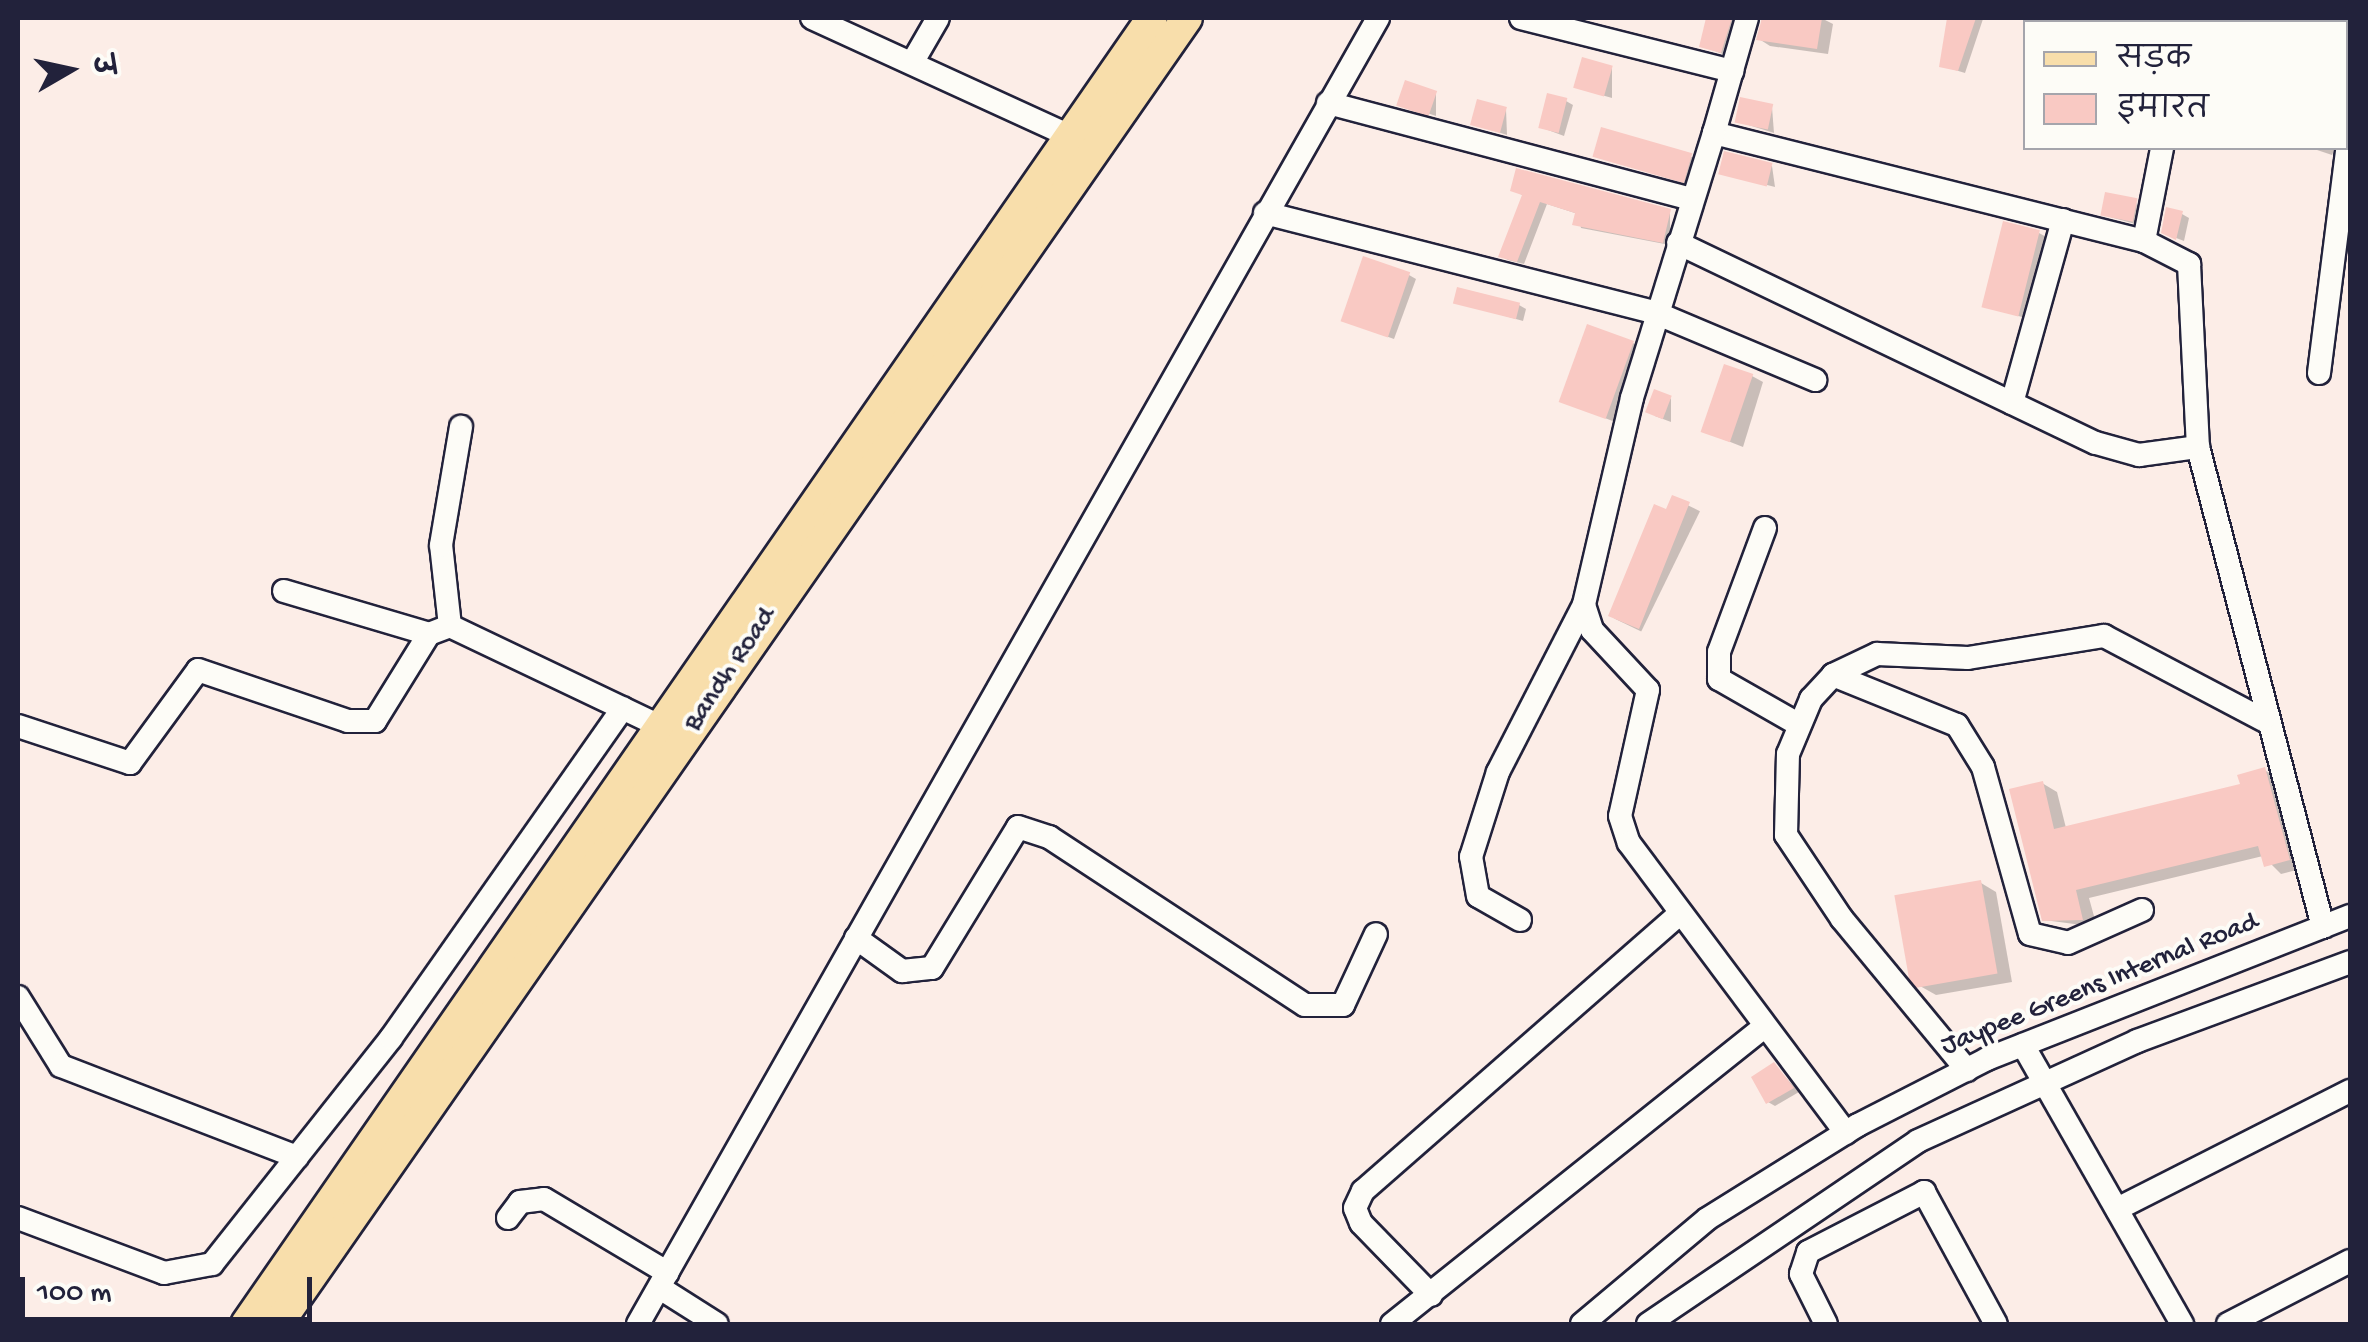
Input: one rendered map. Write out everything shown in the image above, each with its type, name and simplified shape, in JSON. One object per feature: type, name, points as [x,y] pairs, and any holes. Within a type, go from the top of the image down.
[{"type":"main road","name":"Bandh Road","points":[[278,1324],[1083,142],[1152,18]]},
{"type":"main road","name":"Bandh Road","points":[[246,1324],[662,727],[1083,142],[1187,18]]},
{"type":"street","points":[[812,18],[1083,142]]},
{"type":"street","points":[[912,63],[938,18]]},
{"type":"street","points":[[638,1324],[1378,18]]},
{"type":"street","points":[[1521,18],[1732,72]]},
{"type":"street","points":[[1520,920],[1478,896],[1470,858],[1498,772],[1584,605],[1656,313],[1747,18]]},
{"type":"street","points":[[1328,103],[1692,199]]},
{"type":"street","points":[[1714,133],[2144,240],[2182,255],[2194,276],[2198,447],[2264,720],[2323,926]]},
{"type":"street","points":[[2144,240],[2162,150]]},
{"type":"street","points":[[2319,373],[2346,150]]},
{"type":"street","points":[[1265,212],[1656,313],[1816,380]]},
{"type":"street","points":[[2012,403],[2063,220]]},
{"type":"street","points":[[1678,243],[2012,403],[2139,456],[2198,447]]},
{"type":"street","points":[[18,726],[130,763],[198,670],[348,721],[374,721],[439,630],[441,545],[461,427]]},
{"type":"street","points":[[1765,528],[1719,652],[1719,680],[1798,724]]},
{"type":"street","points":[[284,591],[439,630],[662,727]]},
{"type":"street","points":[[1584,605],[1592,630],[1648,690],[1620,816],[1680,914],[1846,1133]]},
{"type":"street","points":[[1967,1070],[1842,920],[1786,835],[1783,796],[1798,724],[1833,676],[1894,651],[1968,658],[2104,636],[2264,720]]},
{"type":"street","points":[[1833,676],[1957,725],[1983,767],[2023,921],[2040,941],[2068,944],[2142,910]]},
{"type":"street","points":[[18,1218],[164,1272],[199,1272],[297,1156],[623,708]]},
{"type":"street","points":[[856,938],[902,971],[932,968],[1018,827],[1049,837],[1306,1005],[1342,1005],[1376,934]]},
{"type":"street","points":[[1430,1294],[1361,1224],[1355,1208],[1363,1192],[1680,914]]},
{"type":"street","name":"Jaypee Greens Internal Road","points":[[1582,1324],[1707,1219],[1846,1133],[2023,1045],[2350,916]]},
{"type":"street","points":[[1648,1324],[1918,1141],[2043,1084],[2350,962]]},
{"type":"street","points":[[18,998],[73,1072],[297,1156]]},
{"type":"street","points":[[1392,1324],[1765,1026]]},
{"type":"street","points":[[2023,1045],[2182,1324]]},
{"type":"street","points":[[2117,1209],[2350,1090]]},
{"type":"street","points":[[1826,1324],[1801,1274],[1808,1252],[1924,1192],[1996,1324]]},
{"type":"street","points":[[508,1218],[520,1202],[544,1199],[664,1280],[717,1324]]},
{"type":"street","points":[[2228,1324],[2350,1260]]},
{"type":"building","points":[[1706,18],[1732,18],[1721,53],[1699,47]]},
{"type":"building","points":[[1762,18],[1822,18],[1817,49],[1756,40]]},
{"type":"building","points":[[1947,18],[1976,18],[1958,71],[1939,67]]},
{"type":"building","points":[[1582,57],[1613,66],[1604,97],[1573,88]]},
{"type":"building","points":[[1405,80],[1437,91],[1428,117],[1396,106]]},
{"type":"building","points":[[1547,93],[1567,98],[1559,133],[1538,128]]},
{"type":"building","points":[[1740,97],[1773,104],[1768,130],[1735,122]]},
{"type":"building","points":[[1477,99],[1507,107],[1500,133],[1470,125]]},
{"type":"building","points":[[1601,127],[1692,153],[1684,183],[1592,157]]},
{"type":"building","points":[[1724,151],[1773,163],[1767,186],[1718,174]]},
{"type":"building","points":[[1516,168],[1671,209],[1663,243],[1572,225],[1575,213],[1540,202],[1517,262],[1498,257],[1522,195],[1510,191]]},
{"type":"building","points":[[2105,192],[2137,198],[2133,222],[2100,216]]},
{"type":"building","points":[[2166,207],[2183,211],[2176,240],[2161,233]]},
{"type":"building","points":[[2003,221],[2040,230],[2018,317],[1981,307]]},
{"type":"building","points":[[1363,256],[1410,272],[1388,338],[1341,321]]},
{"type":"building","points":[[1457,287],[1520,303],[1516,319],[1453,303]]},
{"type":"building","points":[[1587,324],[1634,341],[1606,419],[1559,402]]},
{"type":"building","points":[[1724,364],[1753,374],[1730,442],[1701,432]]},
{"type":"building","points":[[1654,389],[1672,396],[1663,419],[1645,412]]},
{"type":"building","points":[[1672,495],[1690,502],[1639,629],[1608,616],[1654,504],[1666,509]]},
{"type":"building","points":[[2265,767],[2290,860],[2264,867],[2258,846],[2076,890],[2083,920],[2042,921],[2009,789],[2043,781],[2054,829],[2240,784],[2237,775]]},
{"type":"building","points":[[1981,880],[1997,974],[1911,989],[1894,895]]},
{"type":"building","points":[[1774,1062],[1794,1088],[1766,1104],[1751,1077]]}]
